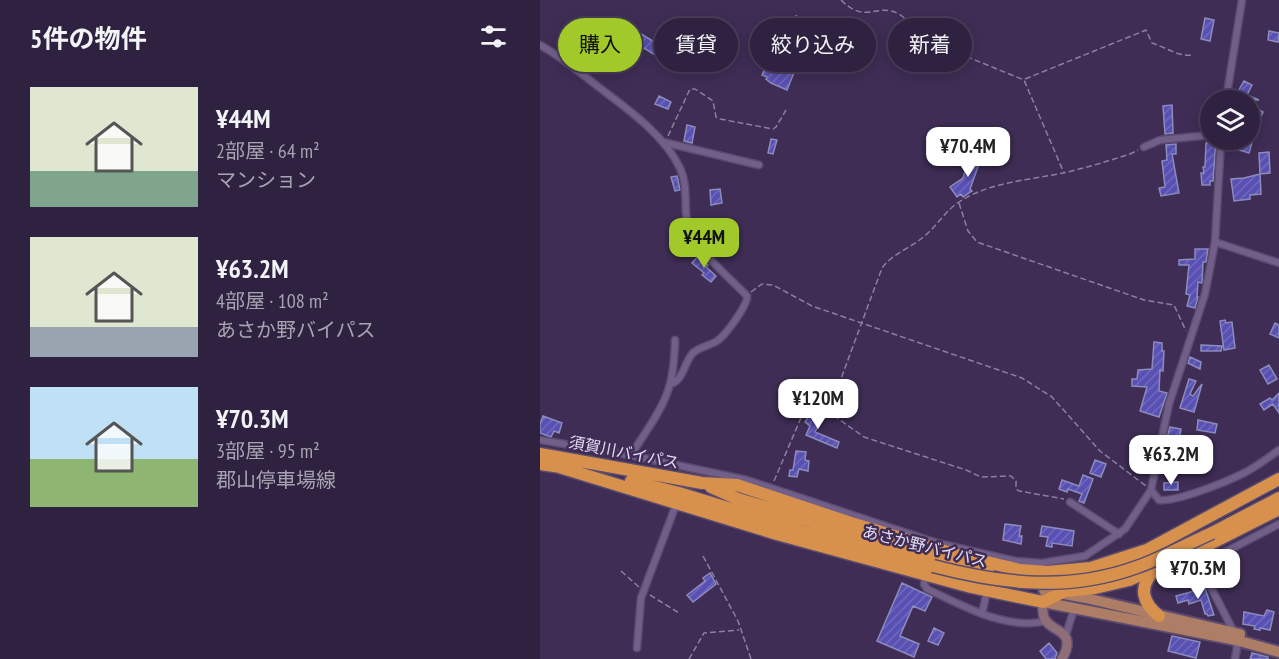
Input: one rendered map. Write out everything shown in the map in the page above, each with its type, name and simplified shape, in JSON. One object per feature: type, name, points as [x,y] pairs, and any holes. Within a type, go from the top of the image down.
[{"type":"highway","name":"須賀川バイパス","points":[[540,454],[702,483]]},
{"type":"highway","name":"須賀川バイパス","points":[[540,464],[556,466]]},
{"type":"highway","name":"あさか野バイパス","points":[[556,466],[597,473],[678,498],[715,505],[967,575],[1022,584],[1081,581],[1137,567],[1279,498]]},
{"type":"highway","name":"あさか野バイパス","points":[[702,483],[736,486],[961,556],[1020,570],[1047,567],[1091,568],[1147,549],[1279,479]]},
{"type":"highway","points":[[702,483],[738,499],[1044,596]]},
{"type":"highway","points":[[678,498],[777,534],[894,565],[926,576],[987,591],[1044,596],[1129,580],[1208,545],[1279,509]]},
{"type":"highway","points":[[1156,568],[1145,581],[1143,595],[1150,609],[1159,616]]},
{"type":"main road","points":[[1059,593],[1235,636],[1279,651]]},
{"type":"main road","points":[[1044,596],[1074,609],[1279,645]]},
{"type":"street","points":[[1228,90],[1242,0]]},
{"type":"street","points":[[540,45],[560,57],[664,142],[681,169],[686,185],[687,218],[691,236],[725,276],[747,296],[746,305],[723,335],[717,341],[693,353],[677,381],[671,384]]},
{"type":"street","points":[[1144,147],[1160,140],[1200,136]]},
{"type":"street","points":[[664,142],[759,165]]},
{"type":"street","points":[[540,440],[631,455],[736,477],[937,543],[1015,561],[1047,567],[1085,556],[1125,529],[1151,490],[1169,404],[1203,306],[1215,242],[1220,150]]},
{"type":"street","points":[[1215,242],[1279,263]]},
{"type":"street","points":[[631,455],[663,407],[675,365],[675,340]]},
{"type":"street","points":[[1151,490],[1160,500],[1169,501],[1244,473],[1279,450]]},
{"type":"street","points":[[637,648],[641,598],[678,498]]},
{"type":"street","points":[[1070,502],[1119,534]]},
{"type":"street","points":[[1235,659],[1235,636],[1203,572],[1204,563],[1279,524]]},
{"type":"street","points":[[1047,567],[1043,616],[1046,621],[1061,630],[1065,638],[1067,646],[1062,659]]},
{"type":"street","points":[[926,576],[924,584],[927,589],[982,614],[1031,624],[1046,621]]},
{"type":"street","points":[[982,614],[987,591]]},
{"type":"street","points":[[1065,638],[1074,609]]},
{"type":"path","points":[[841,0],[851,10],[858,12],[893,11],[899,14],[921,38],[1024,80],[1064,172]]},
{"type":"path","points":[[1024,80],[1146,30],[1152,43],[1164,45],[1181,56],[1191,55]]},
{"type":"path","points":[[664,142],[690,89],[695,89],[713,101],[716,117],[720,119],[773,129],[786,110]]},
{"type":"path","points":[[829,411],[861,322],[886,263],[928,234],[943,215],[974,193],[1064,172],[1130,154],[1144,147]]},
{"type":"path","points":[[959,202],[968,231],[977,242],[1144,300],[1174,305],[1185,331],[1193,336]]},
{"type":"path","points":[[747,296],[758,286],[767,284],[812,306],[1022,378],[1052,397],[1100,451],[1139,482]]},
{"type":"path","points":[[771,488],[809,401],[815,401],[870,440],[966,470],[975,476],[1011,476],[1016,481],[1016,489],[1019,491],[1070,502]]},
{"type":"path","points":[[703,556],[741,630],[751,659]]},
{"type":"path","points":[[689,659],[704,633],[741,630]]},
{"type":"building","points":[[1205,18],[1214,20],[1210,41],[1201,39]]},
{"type":"building","points":[[1269,31],[1279,33],[1278,42],[1268,40]]},
{"type":"building","points":[[642,34],[654,42],[654,54],[642,47]]},
{"type":"building","points":[[763,72],[794,72],[787,90],[771,83],[766,79],[767,77],[762,75]]},
{"type":"building","points":[[1244,81],[1252,85],[1250,90],[1239,90]]},
{"type":"building","points":[[659,96],[671,102],[668,109],[655,104]]},
{"type":"building","points":[[1172,105],[1173,133],[1165,134],[1163,106]]},
{"type":"building","points":[[687,125],[695,127],[692,143],[684,141]]},
{"type":"building","points":[[771,139],[777,140],[773,154],[768,153]]},
{"type":"building","points":[[1176,144],[1176,154],[1172,154],[1179,193],[1161,196],[1159,188],[1165,187],[1162,161],[1167,160],[1166,145]]},
{"type":"building","points":[[977,150],[983,153],[970,189],[972,191],[963,197],[961,194],[957,197],[950,187],[963,178],[966,168],[970,169]]},
{"type":"building","points":[[1206,150],[1215,150],[1213,181],[1210,181],[1210,185],[1202,185],[1201,173],[1204,173],[1203,167],[1205,167]]},
{"type":"building","points":[[1269,152],[1270,173],[1260,174],[1259,153]]},
{"type":"building","points":[[1260,174],[1261,194],[1250,195],[1250,199],[1234,201],[1231,179]]},
{"type":"building","points":[[677,176],[680,190],[675,191],[671,177]]},
{"type":"building","points":[[720,189],[722,203],[711,205],[710,190]]},
{"type":"building","points":[[1195,249],[1208,249],[1206,262],[1203,262],[1202,283],[1198,282],[1195,308],[1187,306],[1190,295],[1186,294],[1189,265],[1179,265],[1179,260],[1195,259]]},
{"type":"building","points":[[699,255],[708,265],[706,267],[716,276],[711,282],[692,263]]},
{"type":"building","points":[[1225,320],[1226,323],[1232,322],[1235,348],[1224,350],[1220,321]]},
{"type":"building","points":[[1275,323],[1279,325],[1279,338],[1270,334]]},
{"type":"building","points":[[1154,342],[1162,343],[1163,371],[1160,370],[1159,391],[1167,393],[1159,417],[1140,411],[1147,387],[1132,386],[1132,379],[1137,379],[1138,370],[1152,369]]},
{"type":"building","points":[[1201,345],[1222,346],[1221,351],[1201,351]]},
{"type":"building","points":[[1190,357],[1201,362],[1200,369],[1188,363]]},
{"type":"building","points":[[1269,365],[1277,379],[1268,384],[1260,370]]},
{"type":"building","points":[[1189,379],[1196,381],[1190,394],[1193,396],[1202,384],[1194,412],[1180,408]]},
{"type":"building","points":[[1279,393],[1279,413],[1273,404],[1264,410],[1260,404],[1270,398],[1272,400]]},
{"type":"building","points":[[812,411],[823,418],[815,432],[839,442],[837,448],[806,435],[810,426],[805,422]]},
{"type":"building","points":[[543,416],[562,423],[559,433],[554,431],[551,437],[540,433]]},
{"type":"building","points":[[1198,420],[1217,424],[1215,433],[1197,430]]},
{"type":"building","points":[[1170,427],[1181,429],[1179,440],[1167,437]]},
{"type":"building","points":[[796,451],[806,452],[805,460],[809,461],[808,471],[799,469],[797,477],[789,476],[790,470],[793,470]]},
{"type":"building","points":[[1095,460],[1106,464],[1101,477],[1090,473]]},
{"type":"building","points":[[1083,475],[1093,479],[1084,503],[1079,501],[1082,494],[1068,489],[1067,492],[1059,489],[1062,480],[1079,486]]},
{"type":"building","points":[[1178,482],[1178,490],[1164,490],[1164,483]]},
{"type":"building","points":[[1005,524],[1021,526],[1019,536],[1022,536],[1021,544],[1003,540]]},
{"type":"building","points":[[1042,526],[1074,531],[1072,546],[1052,543],[1052,547],[1046,546],[1048,537],[1040,536]]},
{"type":"building","points":[[710,573],[716,584],[693,602],[687,595],[705,581],[703,578]]},
{"type":"building","points":[[902,583],[932,597],[925,611],[913,606],[900,636],[919,644],[914,657],[877,641]]},
{"type":"building","points":[[1205,588],[1214,615],[1205,614],[1201,600],[1189,604],[1188,600],[1178,603],[1176,596]]},
{"type":"building","points":[[1267,610],[1274,612],[1270,630],[1254,629],[1255,626],[1243,624],[1244,612],[1264,616]]},
{"type":"building","points":[[934,628],[944,633],[938,645],[928,641]]},
{"type":"building","points":[[1172,636],[1200,642],[1196,658],[1168,651]]},
{"type":"building","points":[[1049,643],[1057,653],[1055,659],[1046,659],[1040,651]]},
{"type":"building","points":[[1252,653],[1268,657],[1268,659],[1250,659]]}]
